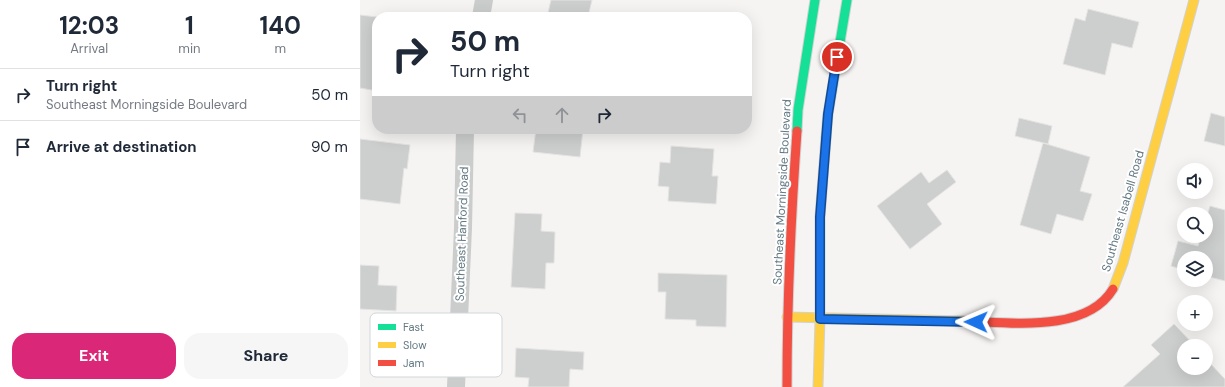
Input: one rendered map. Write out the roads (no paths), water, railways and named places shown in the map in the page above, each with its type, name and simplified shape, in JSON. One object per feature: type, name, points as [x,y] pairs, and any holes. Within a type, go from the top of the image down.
[{"type":"street","points":[[481,12],[484,0]]},
{"type":"street","name":"Southeast Morningside Boulevard","points":[[787,387],[787,317],[791,211],[798,110],[815,0]]},
{"type":"street","points":[[818,387],[820,217],[828,114],[847,0]]},
{"type":"street","name":"Southeast Isabell Road","points":[[787,317],[820,319],[1038,323],[1057,322],[1077,317],[1094,309],[1107,297],[1115,283],[1123,263],[1194,0]]},
{"type":"street","name":"Southeast Hanford Road","points":[[459,313],[465,134]]},
{"type":"street","name":"Southeast Hanford Road","points":[[456,377],[456,387]]}]
